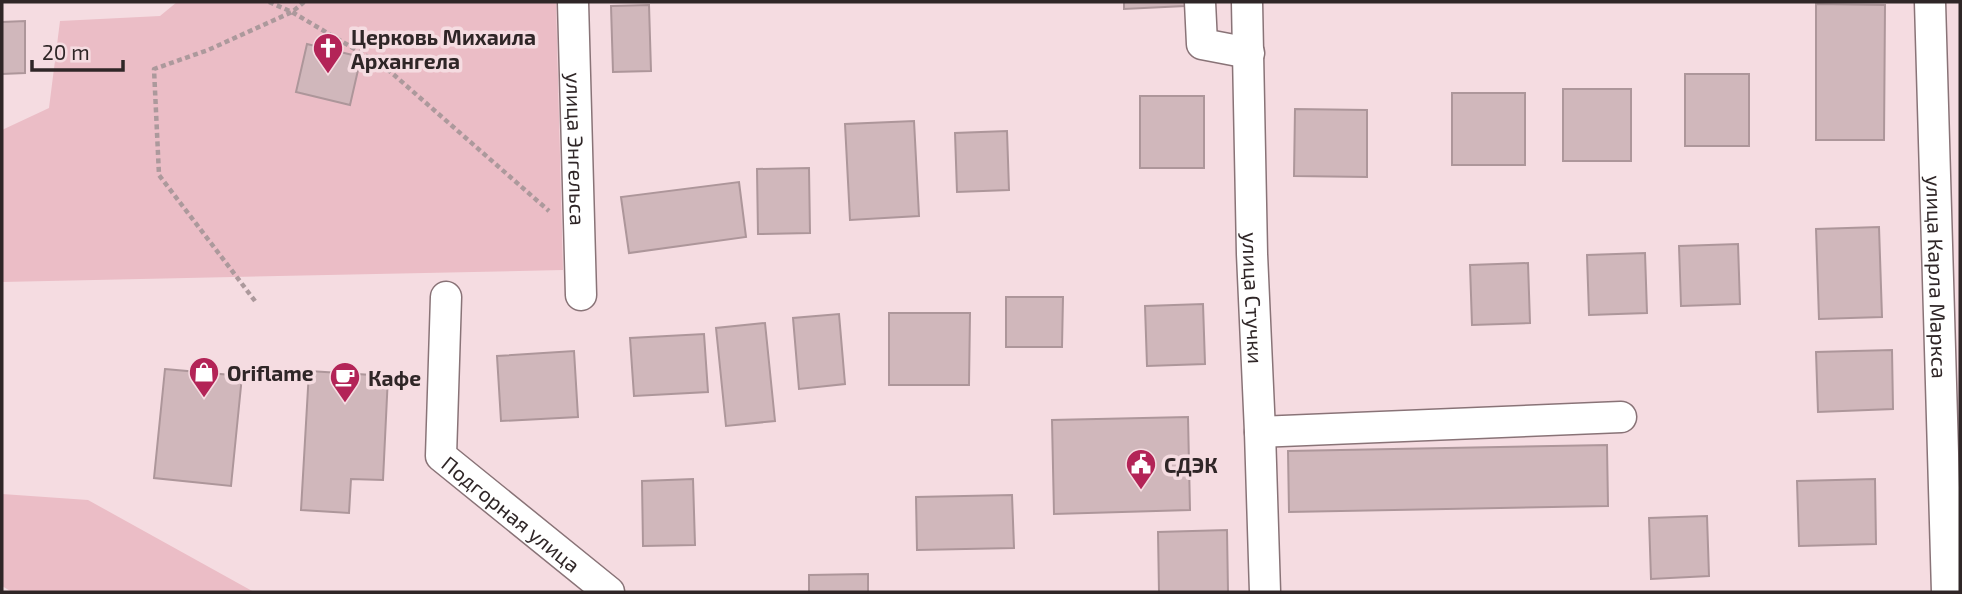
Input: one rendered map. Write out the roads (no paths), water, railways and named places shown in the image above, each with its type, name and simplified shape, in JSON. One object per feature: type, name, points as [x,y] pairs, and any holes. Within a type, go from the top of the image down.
[{"type":"street","name":"улица Энгельса","points":[[573,2],[581,295]]},
{"type":"street","points":[[1200,2],[1202,44],[1249,54]]},
{"type":"street","name":"улица Стучки","points":[[1247,2],[1252,254],[1265,592]]},
{"type":"street","name":"улица Карла Маркса","points":[[1930,2],[1947,592]]},
{"type":"street","name":"Подгорная улица","points":[[446,298],[441,456],[609,592]]},
{"type":"street","points":[[1260,432],[1621,417]]},
{"type":"place","name":"Церковь Михаила Архангела","points":[[328,75]]},
{"type":"place","name":"Oriflame","points":[[204,399]]},
{"type":"place","name":"Кафе","points":[[345,404]]},
{"type":"place","name":"СДЭК","points":[[1141,491]]}]
